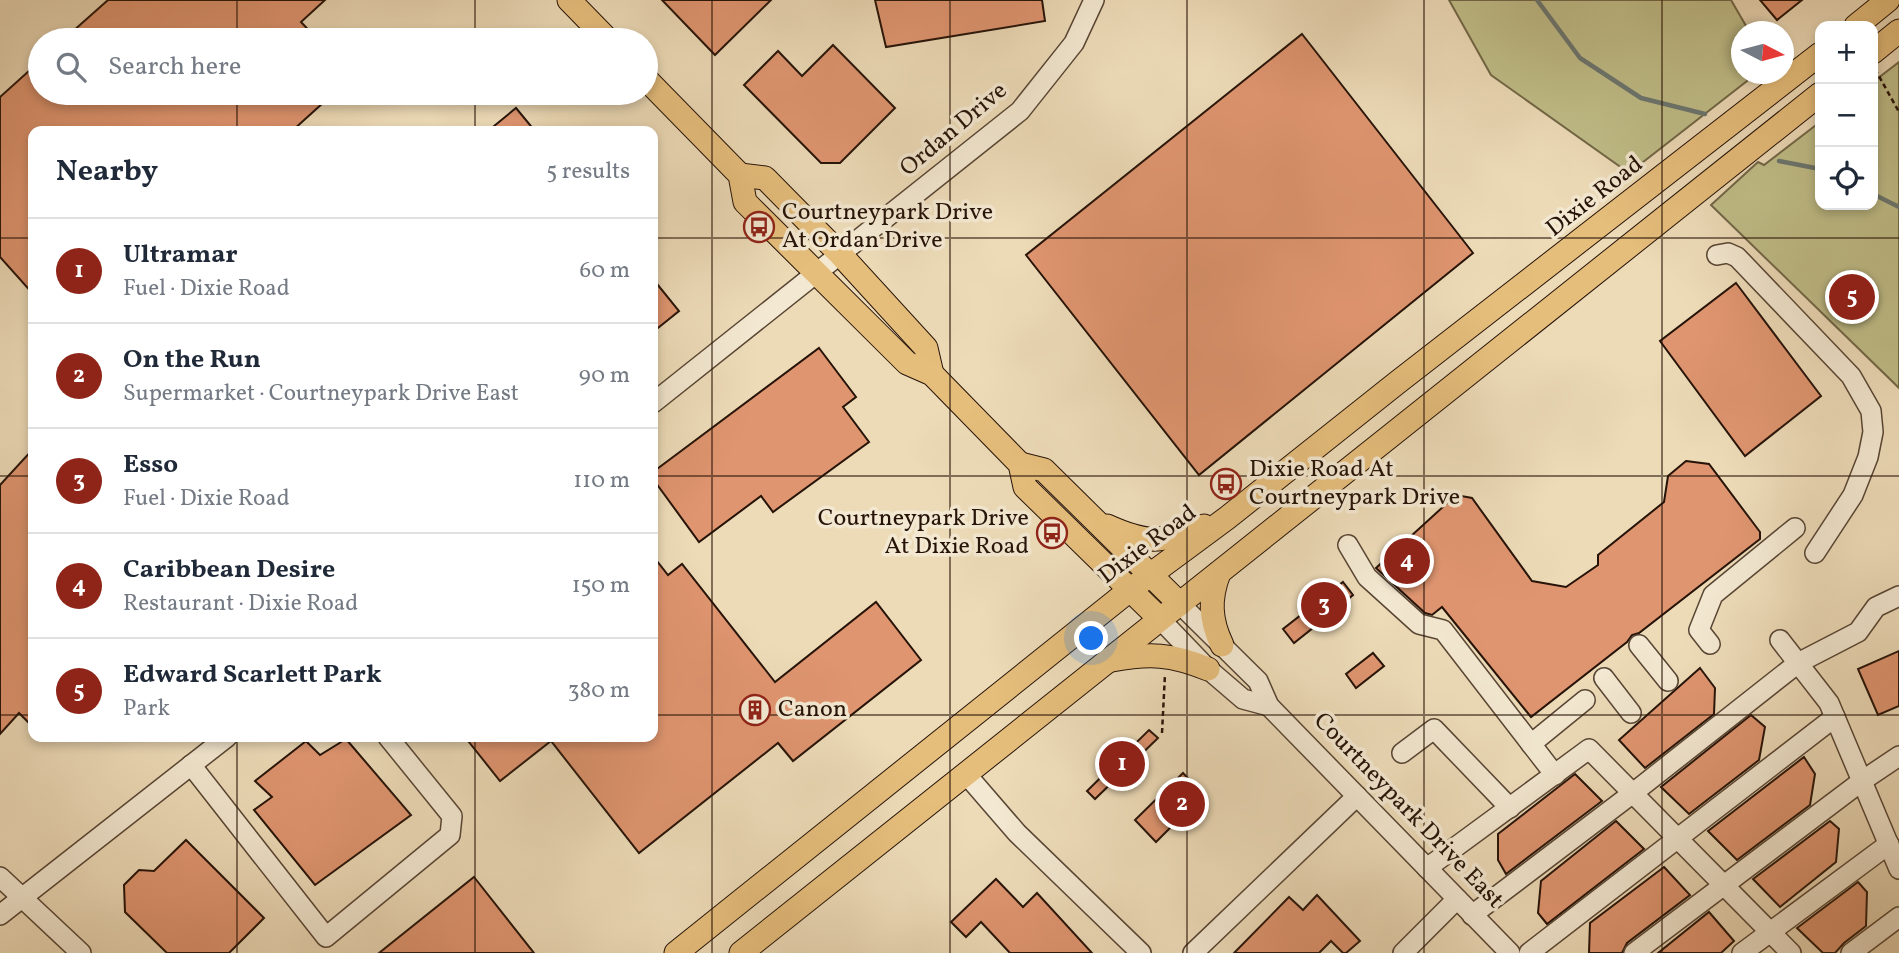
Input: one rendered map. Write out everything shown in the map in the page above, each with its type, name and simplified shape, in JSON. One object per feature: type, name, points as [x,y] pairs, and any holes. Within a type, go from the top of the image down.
[{"type":"main road","points":[[569,0],[596,28]]},
{"type":"main road","points":[[1862,21],[1888,0]]},
{"type":"main road","points":[[1878,48],[1899,31]]},
{"type":"main road","name":"Dixie Road","points":[[676,953],[1130,589],[1227,518],[1815,58]]},
{"type":"main road","name":"Courtneypark Drive East","points":[[658,91],[740,175],[745,202],[907,363],[932,374],[1020,464],[1044,470],[1180,604]]},
{"type":"main road","points":[[741,953],[1815,97]]},
{"type":"main road","points":[[1685,160],[1705,186]]},
{"type":"main road","name":"Courtneypark Drive East","points":[[740,175],[765,178],[841,255],[926,348],[932,374]]},
{"type":"main road","name":"Courtneypark Drive East","points":[[1020,464],[1025,487],[1160,619]]},
{"type":"main road","points":[[1094,520],[1128,536],[1154,541],[1227,518]]},
{"type":"main road","points":[[1086,626],[1100,598],[1103,583],[1101,567],[1094,553]]},
{"type":"main road","points":[[1219,573],[1214,587],[1212,616],[1222,645]]},
{"type":"main road","points":[[1109,661],[1144,654],[1183,659],[1208,669]]},
{"type":"street","name":"Ordan Drive","points":[[658,399],[1020,111],[1074,43],[1094,0]]},
{"type":"street","points":[[1717,255],[1728,253],[1737,257],[1851,376],[1871,411],[1874,432],[1868,457],[1853,495],[1815,553]]},
{"type":"street","points":[[1710,644],[1699,630],[1713,594],[1795,528]]},
{"type":"street","points":[[1348,545],[1367,577],[1419,624],[1443,630],[1555,775]]},
{"type":"street","points":[[1472,915],[1798,663],[1858,632],[1876,607],[1899,596]]},
{"type":"street","name":"Courtneypark Drive East","points":[[1180,604],[1258,681],[1269,706],[1510,953]]},
{"type":"street","name":"Courtneypark Drive East","points":[[1160,619],[1208,669],[1242,699],[1269,706]]},
{"type":"street","points":[[1780,640],[1829,703],[1899,869]]},
{"type":"street","points":[[1639,645],[1668,681]]},
{"type":"street","points":[[1604,678],[1631,713]]},
{"type":"street","points":[[1531,744],[1585,701]]},
{"type":"street","points":[[1529,953],[1835,718]]},
{"type":"street","points":[[1402,753],[1434,729],[1510,808]]},
{"type":"street","points":[[0,915],[221,742]]},
{"type":"street","points":[[191,765],[326,937],[450,835],[452,816],[392,742]]},
{"type":"street","points":[[1427,868],[1589,749],[1791,953]]},
{"type":"street","points":[[1634,953],[1862,780],[1899,756]]},
{"type":"street","points":[[966,774],[1017,833],[1141,953]]},
{"type":"street","points":[[1193,953],[1357,796]]},
{"type":"street","points":[[1742,953],[1889,844]]},
{"type":"street","points":[[0,877],[81,953]]},
{"type":"street","points":[[1403,953],[1457,899]]},
{"type":"street","points":[[1851,953],[1899,917]]},
{"type":"path","points":[[1878,73],[1899,112]]},
{"type":"path","points":[[1162,733],[1165,672]]},
{"type":"shaded area","points":[[1449,0],[1731,0],[1743,21],[1731,21],[1731,84],[1743,84],[1629,173],[1491,75]]},
{"type":"shaded area","points":[[1899,62],[1899,388],[1711,205],[1758,162],[1764,165],[1815,126],[1815,210],[1878,210],[1878,78]]},
{"type":"building","points":[[108,0],[325,0],[301,22],[307,28],[76,28]]},
{"type":"building","points":[[662,0],[771,0],[715,55]]},
{"type":"building","points":[[875,0],[1042,0],[1045,21],[886,47]]},
{"type":"building","points":[[1760,0],[1802,0],[1777,20]]},
{"type":"building","points":[[1302,34],[1473,253],[1199,475],[1026,255]]},
{"type":"building","points":[[833,45],[895,108],[840,163],[821,163],[744,85],[778,51],[802,76]]},
{"type":"building","points":[[28,72],[28,105],[321,105],[298,126],[28,126],[28,288],[0,257],[0,97]]},
{"type":"building","points":[[516,108],[531,126],[494,126]]},
{"type":"building","points":[[1736,283],[1821,396],[1745,456],[1660,341]]},
{"type":"building","points":[[658,285],[679,311],[658,328]]},
{"type":"building","points":[[819,348],[856,397],[843,407],[869,442],[773,512],[761,496],[699,542],[658,486],[658,468]]},
{"type":"building","points":[[28,454],[28,722],[19,713],[0,734],[0,485]]},
{"type":"building","points":[[1686,461],[1709,464],[1760,532],[1760,539],[1639,633],[1632,635],[1627,642],[1531,717],[1442,607],[1432,615],[1425,613],[1376,568],[1456,495],[1472,498],[1532,581],[1566,587],[1598,565],[1598,555],[1664,502],[1668,476]]},
{"type":"building","name":"Canon","points":[[658,562],[668,575],[682,564],[775,682],[876,602],[921,660],[793,761],[778,743],[639,853],[552,742],[658,742]]},
{"type":"building","points":[[1343,582],[1353,595],[1336,609],[1341,616],[1328,626],[1323,620],[1294,643],[1283,629],[1311,607],[1306,601],[1320,590],[1325,596]]},
{"type":"building","points":[[1899,651],[1899,706],[1878,715],[1858,669]]},
{"type":"building","points":[[1373,653],[1384,666],[1356,688],[1346,674]]},
{"type":"building","points":[[1700,668],[1715,688],[1714,714],[1645,768],[1619,740]]},
{"type":"building","points":[[1751,715],[1765,727],[1759,760],[1689,814],[1661,787]]},
{"type":"building","points":[[1149,730],[1158,738],[1095,799],[1087,791]]},
{"type":"building","points":[[305,742],[320,755],[341,742],[349,742],[411,815],[315,885],[254,810],[272,797],[255,781]]},
{"type":"building","name":"Canon","points":[[469,742],[550,742],[500,781]]},
{"type":"building","points":[[1804,757],[1815,774],[1810,805],[1737,860],[1708,831]]},
{"type":"building","points":[[1183,773],[1207,799],[1180,824],[1177,821],[1156,842],[1135,820]]},
{"type":"building","points":[[1575,774],[1602,801],[1506,874],[1498,860],[1498,834]]},
{"type":"building","points":[[1616,821],[1644,849],[1547,924],[1538,913],[1541,881]]},
{"type":"building","points":[[1830,821],[1839,829],[1836,862],[1780,907],[1753,879]]},
{"type":"building","points":[[186,840],[264,918],[229,953],[167,953],[125,912],[124,885],[139,870],[154,871]]},
{"type":"building","points":[[1664,867],[1690,895],[1627,943],[1622,953],[1589,953],[1590,923]]},
{"type":"building","points":[[474,877],[534,953],[379,953]]},
{"type":"building","points":[[996,879],[1023,907],[1037,893],[1092,953],[1010,953],[981,922],[966,937],[951,922]]},
{"type":"building","points":[[1858,882],[1867,892],[1866,926],[1835,953],[1823,953],[1797,928]]},
{"type":"building","points":[[1317,895],[1360,941],[1346,953],[1331,941],[1319,953],[1234,953],[1289,897],[1303,910]]},
{"type":"building","points":[[1709,912],[1734,941],[1721,953],[1658,953]]},
{"type":"waterway","points":[[1537,0],[1580,58],[1641,98],[1705,114]]},
{"type":"waterway","points":[[1779,161],[1815,168]]},
{"type":"waterway","points":[[1878,196],[1899,207]]},
{"type":"place","name":"Courtneypark Drive At Ordan Drive","points":[[759,227]]},
{"type":"place","name":"Edward Scarlett Park","points":[[1852,297]]},
{"type":"place","name":"Dixie Road At Courtneypark Drive","points":[[1226,484]]},
{"type":"place","name":"Courtneypark Drive At Dixie Road","points":[[1052,533]]},
{"type":"place","name":"Caribbean Desire","points":[[1407,561]]},
{"type":"place","name":"Esso","points":[[1324,605]]},
{"type":"place","name":"Canon","points":[[755,710]]},
{"type":"place","name":"Ultramar","points":[[1122,764]]},
{"type":"place","name":"On the Run","points":[[1182,804]]}]
